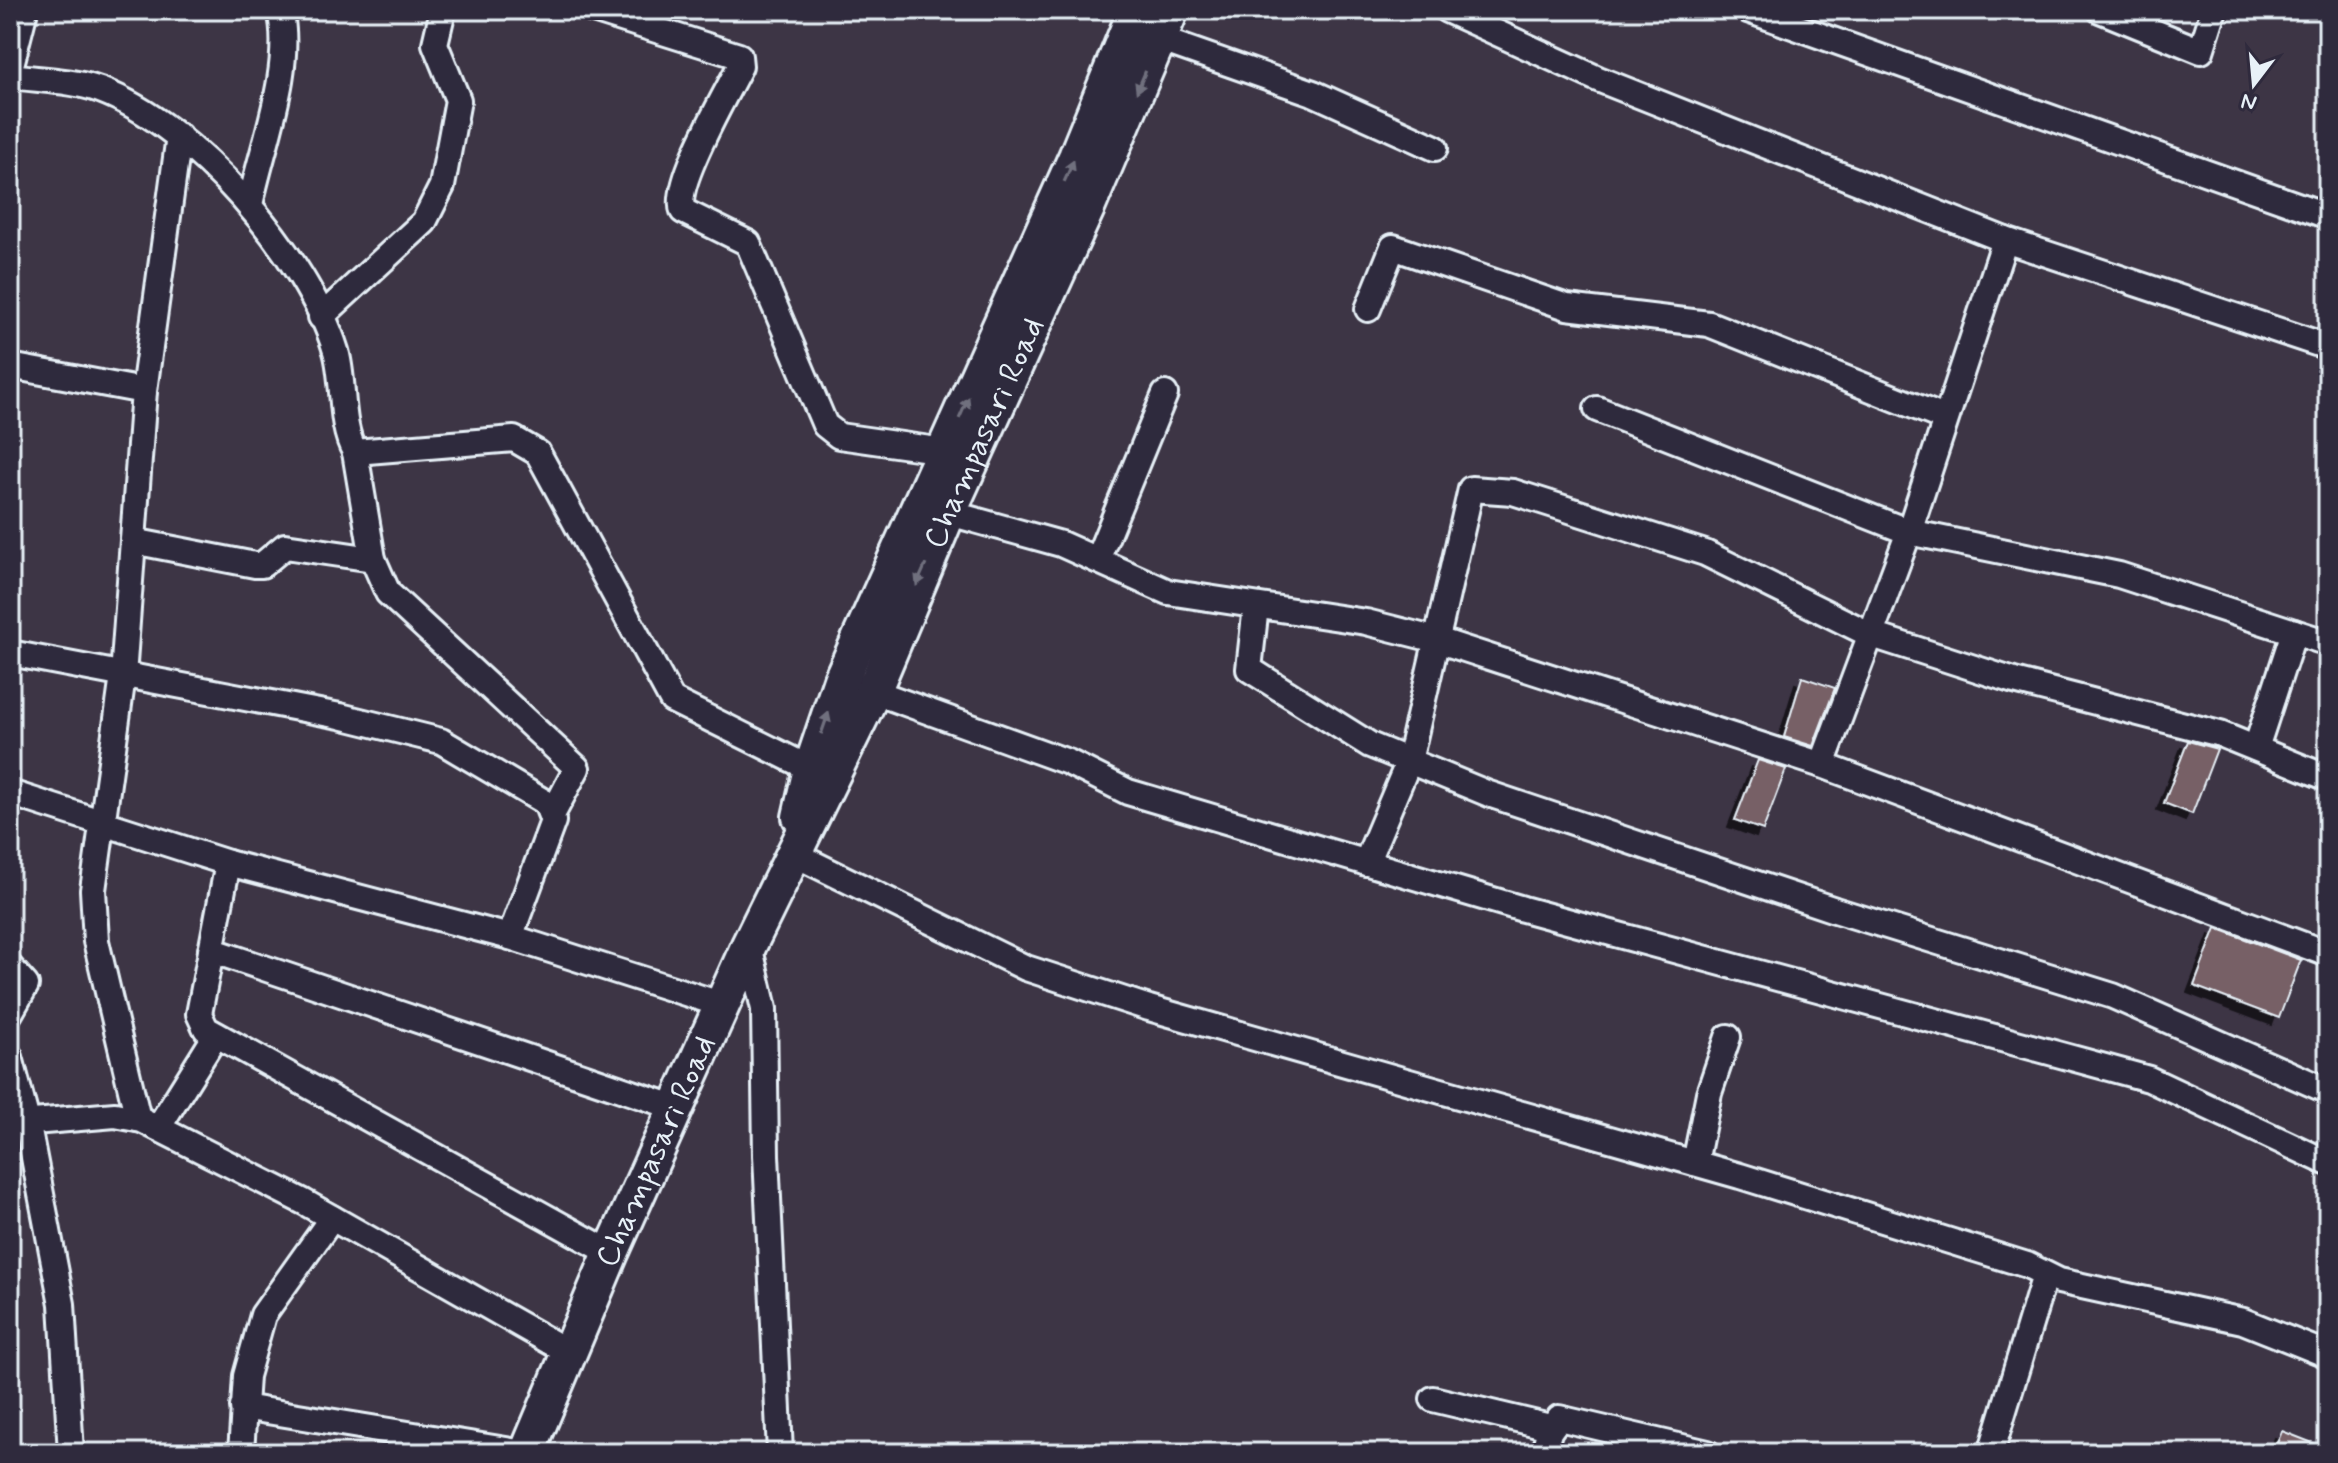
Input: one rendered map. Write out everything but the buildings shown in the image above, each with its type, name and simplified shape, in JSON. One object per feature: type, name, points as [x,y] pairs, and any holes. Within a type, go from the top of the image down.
[{"type":"main road","name":"Champasari Road","points":[[792,853],[811,769],[841,680],[935,509],[944,451],[1150,20]]},
{"type":"main road","name":"Champasari Road","points":[[525,1453],[749,945],[792,853],[832,782],[873,692],[935,509],[1150,20]]},
{"type":"street","points":[[10,69],[25,10]]},
{"type":"street","points":[[250,205],[284,59],[286,33],[280,10]]},
{"type":"street","points":[[321,317],[424,222],[442,186],[458,100],[435,44],[443,10]]},
{"type":"street","points":[[593,10],[739,56],[740,66],[687,175],[680,205],[683,211],[748,243],[825,425],[831,431],[839,436],[944,451]]},
{"type":"street","points":[[1447,10],[1598,79],[2005,240],[2328,347]]},
{"type":"street","points":[[1748,10],[2328,216]]},
{"type":"street","points":[[2100,10],[2201,51],[2214,10]]},
{"type":"street","points":[[1150,20],[1435,148]]},
{"type":"street","points":[[10,76],[100,90],[179,136],[250,205],[302,277],[336,350],[373,559],[388,593],[575,766],[575,775],[552,815],[510,937]]},
{"type":"street","points":[[148,1123],[96,941],[93,890],[123,676],[144,391],[179,136]]},
{"type":"street","points":[[1822,765],[1909,532],[2005,240]]},
{"type":"street","points":[[1368,309],[1393,247],[1567,307],[1709,324],[1944,418]]},
{"type":"street","points":[[10,366],[144,391]]},
{"type":"street","points":[[1097,560],[1165,394]]},
{"type":"street","points":[[1597,409],[1909,532],[2119,575],[2328,643]]},
{"type":"street","points":[[355,452],[514,439],[530,446],[538,453],[672,700],[811,769]]},
{"type":"street","points":[[1366,863],[1409,761],[1471,489],[1513,492],[1705,553],[1869,634],[2014,681],[2220,734],[2328,778]]},
{"type":"street","points":[[935,509],[1061,544],[1168,592],[1366,622],[1437,640],[1822,765],[2328,954]]},
{"type":"street","points":[[133,541],[255,565],[262,565],[285,546],[373,559]]},
{"type":"street","points":[[1256,606],[1249,669],[1370,745],[1489,794],[1804,900],[2113,996],[2328,1091]]},
{"type":"street","points":[[2256,748],[2294,632]]},
{"type":"street","points":[[10,653],[340,716],[449,744],[546,803],[552,815]]},
{"type":"street","points":[[841,680],[1068,762],[1128,792],[1523,909],[2149,1079],[2328,1163]]},
{"type":"street","points":[[10,793],[228,863],[510,937],[723,1005]]},
{"type":"street","points":[[792,853],[1026,968],[1149,1008],[1695,1163],[2027,1265],[2059,1281],[2243,1321],[2328,1355]]},
{"type":"street","points":[[228,863],[199,1014],[206,1029],[611,1253]]},
{"type":"street","points":[[749,945],[764,1009],[766,1155],[780,1453]]},
{"type":"street","points":[[211,950],[677,1108]]},
{"type":"street","points":[[10,967],[26,985],[10,1013]]},
{"type":"street","points":[[148,1123],[216,1035]]},
{"type":"street","points":[[1695,1163],[1709,1093],[1728,1037]]},
{"type":"street","points":[[10,1057],[18,1122],[62,1304],[71,1453]]},
{"type":"street","points":[[18,1122],[115,1115],[148,1123],[332,1218],[570,1353]]},
{"type":"street","points":[[241,1453],[243,1407],[251,1350],[263,1315],[332,1218]]},
{"type":"street","points":[[1991,1453],[2045,1275]]},
{"type":"street","points":[[1433,1399],[1550,1427],[1546,1443]]},
{"type":"street","points":[[243,1407],[525,1453]]},
{"type":"street","points":[[1546,1443],[1559,1418],[1708,1453]]}]
